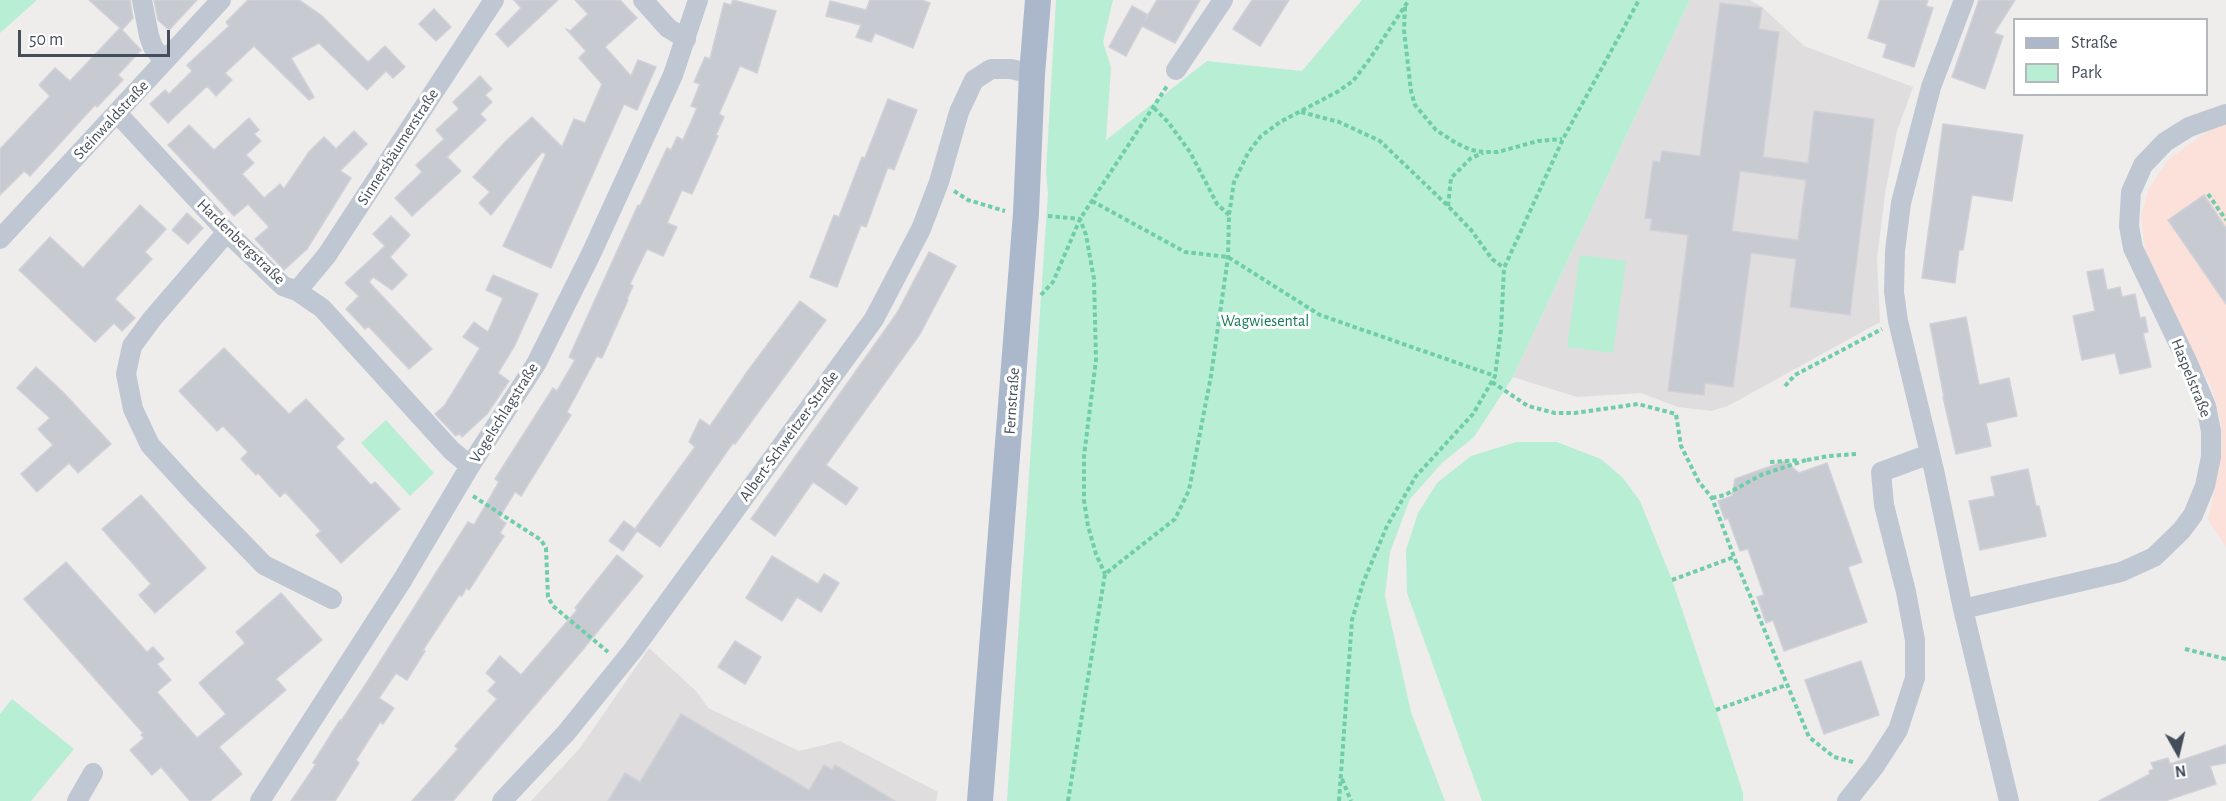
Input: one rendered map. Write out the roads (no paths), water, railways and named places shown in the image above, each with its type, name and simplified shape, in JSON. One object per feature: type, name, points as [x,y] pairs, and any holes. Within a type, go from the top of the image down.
[{"type":"main road","name":"Fernstraße","points":[[980,801],[1020,306],[1038,0]]},
{"type":"street","points":[[142,0],[149,36],[153,47],[164,61]]},
{"type":"street","name":"Steinwaldstraße","points":[[0,239],[221,0]]},
{"type":"street","name":"Sinnersbäumerstraße","points":[[297,291],[327,255],[494,0]]},
{"type":"street","points":[[643,0],[668,28],[686,39]]},
{"type":"street","name":"Vogelschlagstraße","points":[[260,801],[403,579],[470,466],[541,354],[591,254],[673,75],[698,0]]},
{"type":"street","points":[[1176,70],[1223,0]]},
{"type":"street","points":[[1964,0],[1931,87],[1900,203],[1895,250],[1894,292],[1898,321],[1930,454],[1963,609],[2009,801]]},
{"type":"street","name":"Albert-Schweitzer-Straße","points":[[502,801],[566,734],[622,664],[874,319],[921,230],[939,182],[959,112],[974,80],[991,69],[1011,69],[1032,74]]},
{"type":"street","name":"Hardenbergstraße","points":[[117,113],[227,232],[283,286],[297,291],[322,308],[451,450],[470,466]]},
{"type":"street","name":"Haspelstraße","points":[[1963,609],[2121,572],[2154,557],[2181,531],[2193,515],[2205,486],[2211,457],[2211,431],[2206,406],[2133,248],[2129,226],[2130,204],[2131,192],[2143,165],[2165,142],[2189,127],[2226,114]]},
{"type":"street","points":[[227,232],[132,346],[126,374],[132,409],[150,445],[264,565],[333,599]]},
{"type":"street","points":[[1847,801],[1874,768],[1898,730],[1915,678],[1915,640],[1906,592],[1884,505],[1881,472],[1930,454]]},
{"type":"street","points":[[78,801],[93,773]]},
{"type":"park label","name":"Wagwiesental","points":[[1265,321]]}]
